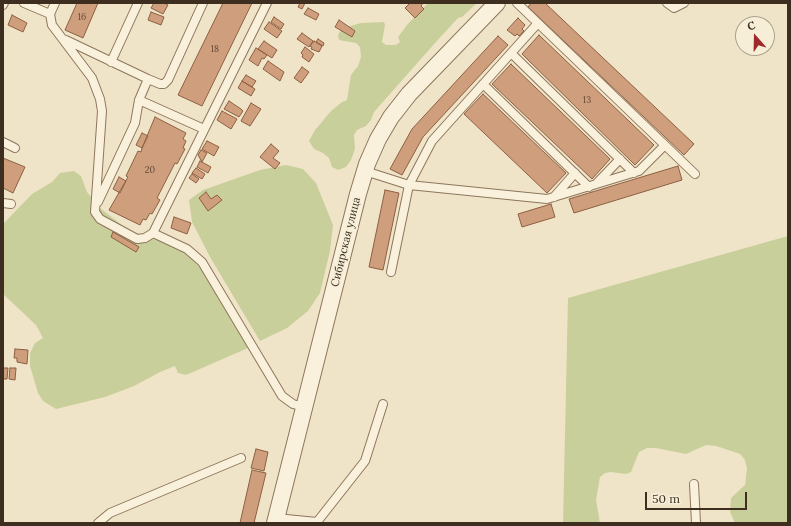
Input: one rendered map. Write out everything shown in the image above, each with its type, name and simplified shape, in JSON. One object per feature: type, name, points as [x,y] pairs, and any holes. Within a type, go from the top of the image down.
[{"type":"street","name":"Сибирская улица","points":[[275,521],[365,171],[378,140],[392,117],[409,94],[496,3]]},
{"type":"lane","points":[[24,3],[50,14]]},
{"type":"lane","points":[[55,3],[50,14],[52,25],[92,78],[100,99],[102,110],[96,212],[100,219],[137,239],[146,238],[153,233],[267,3]]},
{"type":"lane","points":[[110,62],[138,3]]},
{"type":"lane","points":[[64,39],[110,62],[160,84],[168,80],[203,3]]},
{"type":"lane","points":[[517,3],[695,174]]},
{"type":"lane","points":[[667,3],[674,8],[684,3]]},
{"type":"lane","points":[[391,272],[409,184],[436,135],[538,23]]},
{"type":"lane","points":[[511,53],[634,173]]},
{"type":"lane","points":[[96,208],[135,123],[139,100],[148,79]]},
{"type":"lane","points":[[483,84],[575,173],[592,186]]},
{"type":"lane","points":[[139,100],[204,129]]},
{"type":"lane","points":[[3,142],[15,148]]},
{"type":"lane","points":[[365,171],[409,184],[540,200],[554,198],[634,173],[644,168],[665,145]]},
{"type":"lane","points":[[592,186],[620,159]]},
{"type":"lane","points":[[554,198],[575,173]]},
{"type":"lane","points":[[153,233],[187,249],[202,262],[282,396],[293,404],[304,407]]},
{"type":"lane","points":[[275,521],[317,522],[365,461],[383,404]]},
{"type":"lane","points":[[98,523],[110,513],[241,458]]},
{"type":"lane","points":[[694,484],[696,523]]},
{"type":"green space","points":[[428,3],[477,3],[462,17],[458,18],[436,42],[374,112],[371,120],[366,126],[357,130],[354,135],[355,149],[351,160],[346,167],[338,170],[332,167],[329,158],[323,153],[314,149],[309,141],[315,130],[331,111],[347,100],[351,75],[358,66],[361,57],[360,47],[356,43],[339,40],[338,35],[341,30],[350,26],[361,23],[384,22],[385,25],[382,42],[386,45],[396,45],[400,42],[398,37],[407,25]]},
{"type":"green space","points":[[286,165],[303,169],[316,183],[333,225],[330,251],[320,293],[308,311],[287,328],[260,341],[210,257],[192,222],[189,200],[203,190],[260,170]]},
{"type":"green space","points":[[74,171],[81,176],[87,192],[100,208],[122,225],[141,236],[163,241],[185,251],[202,270],[248,348],[186,375],[178,373],[175,366],[134,386],[105,397],[56,409],[43,401],[38,393],[30,366],[30,353],[35,343],[43,338],[36,325],[3,294],[3,224],[32,194],[52,182],[60,173]]},
{"type":"green space","points":[[788,236],[788,523],[735,523],[730,512],[731,498],[745,485],[747,469],[745,460],[740,454],[716,446],[706,445],[686,454],[656,448],[647,448],[639,452],[631,472],[626,474],[611,472],[605,473],[600,477],[596,500],[600,523],[563,523],[568,298]]},
{"type":"building","points":[[77,3],[98,3],[83,38],[65,30]]},
{"type":"building","points":[[154,3],[164,3],[168,5],[163,14],[151,8]]},
{"type":"building","points":[[223,3],[252,3],[202,106],[178,95]]},
{"type":"building","points":[[300,3],[305,3],[302,9],[298,7]]},
{"type":"building","points":[[410,3],[423,3],[421,6],[424,9],[415,18],[405,8]]},
{"type":"building","points":[[531,3],[545,3],[694,144],[684,155],[528,7]]},
{"type":"building","points":[[308,8],[319,14],[316,20],[304,14]]},
{"type":"building","points":[[151,12],[164,17],[161,25],[148,20]]},
{"type":"building","points":[[12,15],[27,23],[23,32],[8,25]]},
{"type":"building","points":[[274,17],[284,24],[281,29],[271,22]]},
{"type":"building","points":[[518,18],[525,25],[522,29],[524,31],[519,36],[517,34],[515,36],[507,30]]},
{"type":"building","points":[[339,20],[355,31],[352,37],[335,27]]},
{"type":"building","points":[[269,22],[282,31],[277,38],[264,29]]},
{"type":"building","points":[[302,33],[313,41],[309,47],[297,39]]},
{"type":"building","points":[[539,35],[654,145],[635,165],[522,54]]},
{"type":"building","points":[[498,36],[508,45],[423,137],[402,175],[390,169],[412,129]]},
{"type":"building","points":[[318,39],[324,43],[323,46],[316,42]]},
{"type":"building","points":[[264,41],[277,50],[272,58],[258,49]]},
{"type":"building","points":[[314,41],[322,46],[319,52],[311,49],[312,47],[310,46]]},
{"type":"building","points":[[305,47],[314,54],[309,62],[302,57],[303,55],[301,53]]},
{"type":"building","points":[[256,48],[267,55],[264,59],[262,58],[258,66],[249,60]]},
{"type":"building","points":[[268,61],[284,72],[280,81],[263,69]]},
{"type":"building","points":[[511,64],[610,159],[592,179],[492,84]]},
{"type":"building","points":[[302,67],[309,72],[301,83],[294,78]]},
{"type":"building","points":[[246,75],[256,81],[252,87],[242,81]]},
{"type":"building","points":[[242,81],[255,89],[251,96],[238,88]]},
{"type":"building","points":[[483,94],[566,173],[547,193],[464,114]]},
{"type":"building","points":[[229,101],[243,111],[239,117],[224,109]]},
{"type":"building","points":[[251,103],[261,109],[250,126],[241,121]]},
{"type":"building","points":[[222,111],[237,119],[231,129],[217,120]]},
{"type":"building","points":[[155,117],[186,133],[183,139],[186,141],[183,148],[185,149],[177,164],[175,163],[157,198],[160,200],[152,214],[150,213],[146,220],[143,219],[140,225],[109,210],[128,177],[126,176],[138,151],[141,152]]},
{"type":"building","points":[[142,133],[148,136],[142,148],[136,145]]},
{"type":"building","points":[[207,141],[219,147],[214,156],[202,149]]},
{"type":"building","points":[[271,144],[279,151],[273,158],[280,163],[275,169],[260,157]]},
{"type":"building","points":[[201,150],[207,153],[202,162],[198,155]]},
{"type":"building","points":[[3,158],[25,167],[13,193],[3,188]]},
{"type":"building","points":[[200,161],[211,167],[208,173],[197,167]]},
{"type":"building","points":[[678,166],[682,180],[574,213],[569,199]]},
{"type":"building","points":[[196,168],[205,174],[202,179],[192,173]]},
{"type":"building","points":[[192,174],[199,179],[196,183],[189,178]]},
{"type":"building","points":[[119,177],[126,181],[120,193],[113,189]]},
{"type":"building","points":[[385,190],[399,193],[383,270],[369,267]]},
{"type":"building","points":[[206,192],[211,199],[217,195],[222,200],[208,211],[199,198]]},
{"type":"building","points":[[551,204],[555,217],[522,227],[518,214]]},
{"type":"building","points":[[174,217],[191,223],[187,234],[171,228]]},
{"type":"building","points":[[113,232],[139,247],[136,252],[111,237]]},
{"type":"building","points":[[15,349],[28,350],[27,364],[17,362],[17,358],[14,358]]},
{"type":"building","points":[[3,368],[8,368],[7,379],[3,379]]},
{"type":"building","points":[[10,368],[16,368],[15,380],[9,379]]},
{"type":"building","points":[[256,449],[268,452],[264,471],[251,468]]},
{"type":"building","points":[[252,470],[266,473],[254,523],[240,523]]}]
